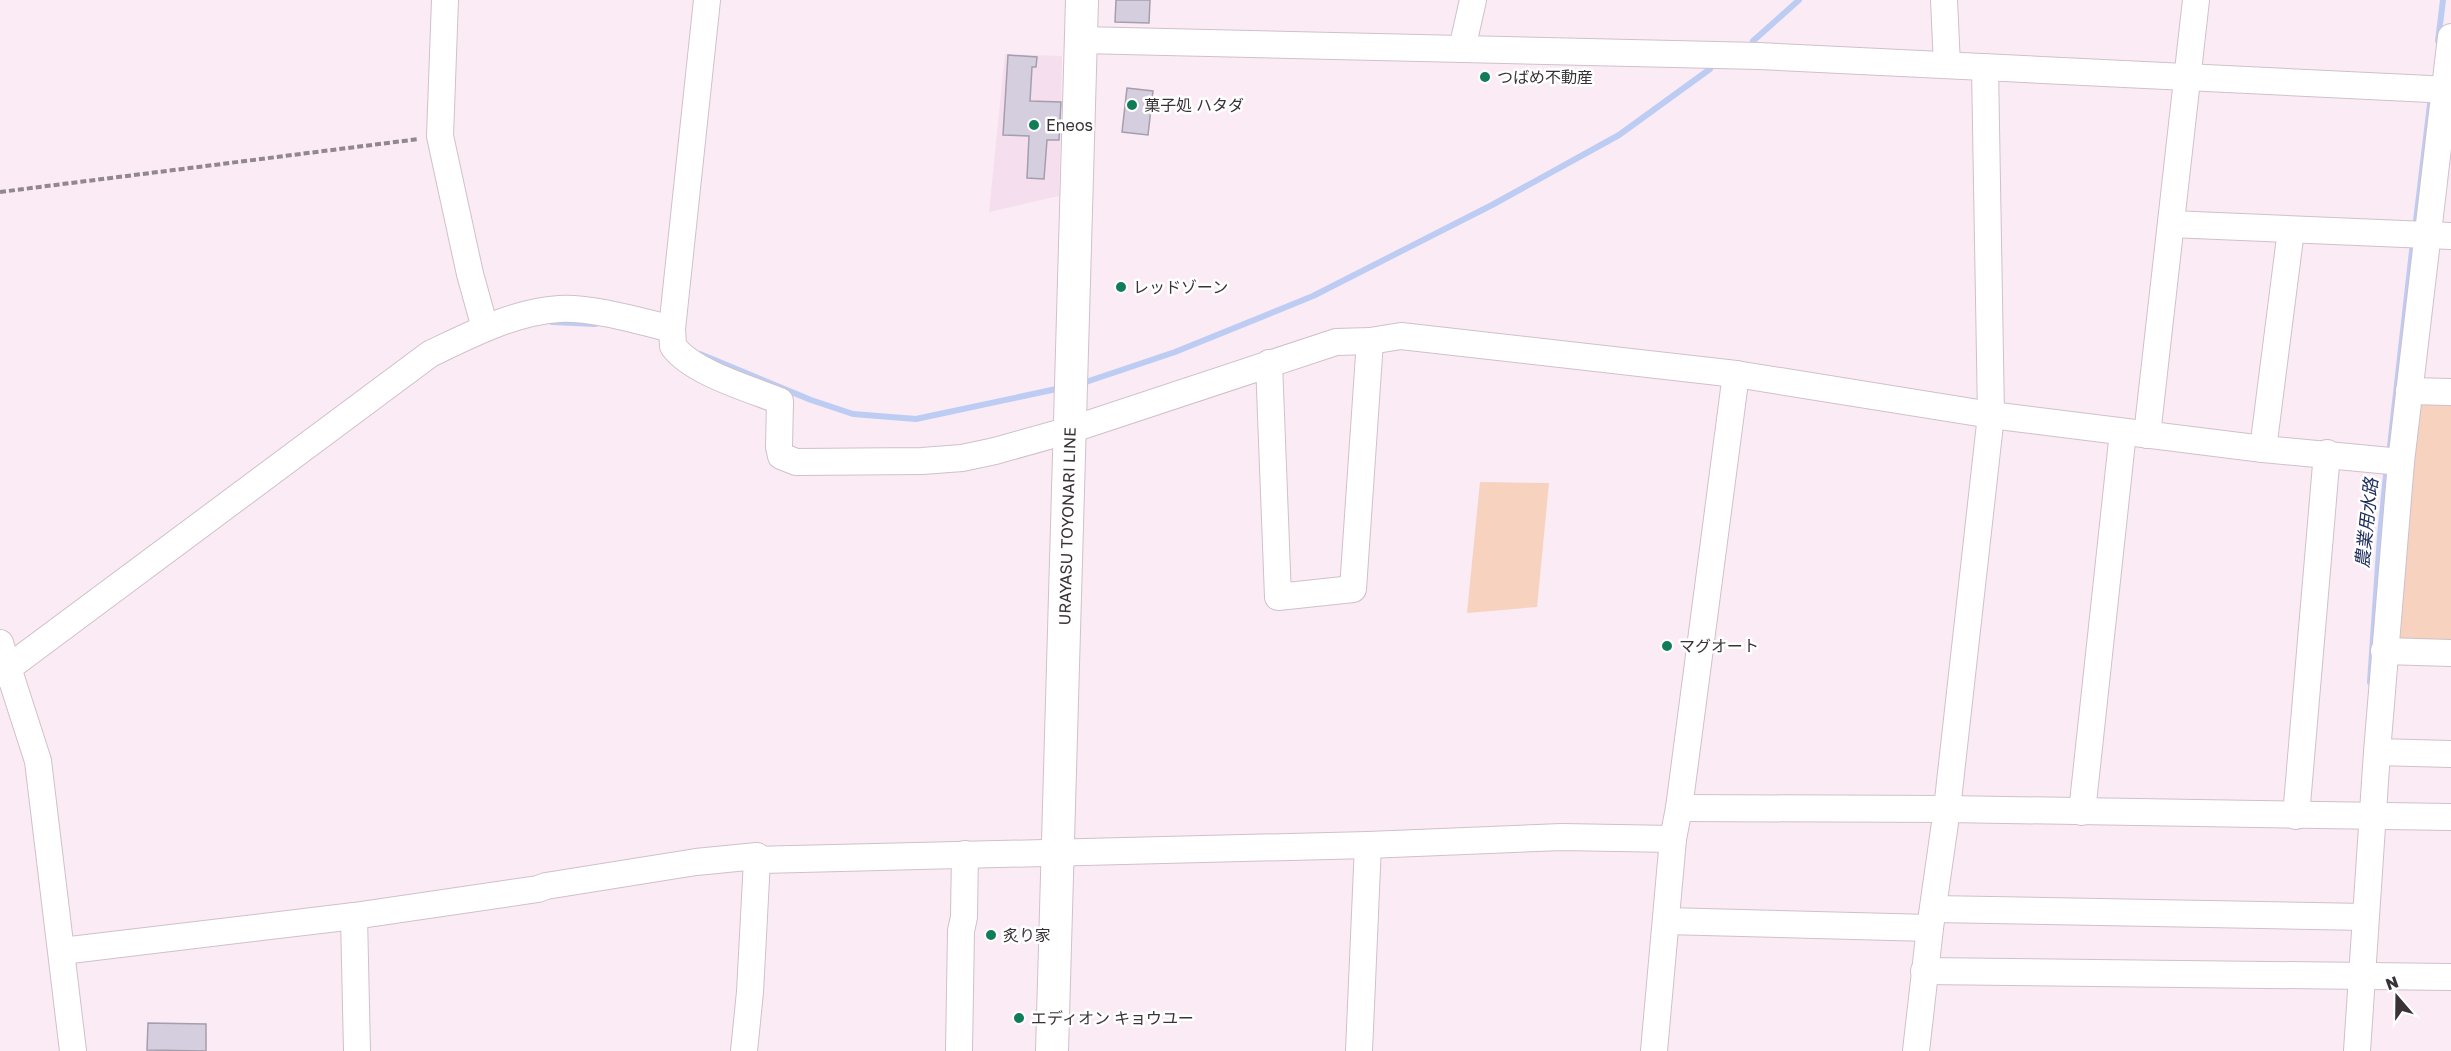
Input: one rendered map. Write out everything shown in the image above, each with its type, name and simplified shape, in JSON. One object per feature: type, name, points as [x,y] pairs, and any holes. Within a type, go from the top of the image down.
[{"type":"main road","name":"URAYASU TOYONARI LINE","points":[[1052,1051],[1082,0]]},
{"type":"street","points":[[445,0],[440,136],[484,328]]},
{"type":"street","points":[[672,336],[707,0]]},
{"type":"street","points":[[1462,49],[1473,0]]},
{"type":"street","points":[[1944,0],[1947,65]]},
{"type":"street","points":[[2082,812],[2135,433],[2170,224],[2196,0]]},
{"type":"street","points":[[2357,1051],[2354,976],[2365,817],[2377,752],[2392,461],[2409,391],[2427,236],[2440,89],[2451,36]]},
{"type":"street","points":[[1081,40],[1760,56],[2440,89]]},
{"type":"street","points":[[1916,1051],[1924,971],[1947,809],[1991,415],[1985,67]]},
{"type":"street","points":[[2170,224],[2427,236]]},
{"type":"street","points":[[2263,448],[2291,230]]},
{"type":"street","points":[[8,675],[430,354],[484,328],[532,313],[561,309],[609,315],[672,336],[692,362],[780,401],[779,447],[782,456],[796,462],[922,461],[962,458],[1070,430],[1336,342],[1370,341],[1401,336],[1736,374],[1991,415],[2392,461]]},
{"type":"street","points":[[1269,363],[1278,597],[1353,589],[1370,341]]},
{"type":"street","points":[[1654,1051],[1673,839],[1736,374]]},
{"type":"street","points":[[2409,391],[2451,392]]},
{"type":"street","points":[[2296,816],[2327,453]]},
{"type":"street","points":[[0,643],[8,675],[38,761],[74,1051]]},
{"type":"street","points":[[2384,651],[2451,653]]},
{"type":"street","points":[[2377,752],[2451,753]]},
{"type":"street","points":[[1679,808],[1947,809],[2451,817]]},
{"type":"street","points":[[757,860],[1368,845],[1562,837],[1673,839]]},
{"type":"street","points":[[1359,1051],[1368,845]]},
{"type":"street","points":[[959,1051],[965,854]]},
{"type":"street","points":[[62,951],[354,916],[538,889],[696,862],[757,856],[750,992],[744,1051]]},
{"type":"street","points":[[354,916],[357,1051]]},
{"type":"street","points":[[1666,921],[2359,917]]},
{"type":"street","points":[[1924,971],[2451,977]]},
{"type":"path","points":[[0,192],[440,136]]},
{"type":"shaded area","points":[[1005,54],[1062,56],[1059,196],[989,212]]},
{"type":"shaded area","points":[[2451,400],[2451,642],[2402,641],[2394,629],[2421,402]]},
{"type":"shaded area","points":[[1480,482],[1549,483],[1537,607],[1467,613]]},
{"type":"building","points":[[1116,0],[1150,0],[1149,23],[1115,22]]},
{"type":"building","points":[[1008,55],[1037,57],[1036,67],[1032,67],[1030,101],[1061,102],[1059,140],[1047,140],[1044,179],[1027,178],[1029,136],[1003,135]]},
{"type":"building","points":[[1127,88],[1153,91],[1148,135],[1122,132]]},
{"type":"building","points":[[148,1023],[206,1024],[206,1051],[147,1050]]},
{"type":"waterway","points":[[1753,41],[1799,0]]},
{"type":"waterway","name":"農業用水路","points":[[2438,41],[2443,0]]},
{"type":"waterway","points":[[1080,384],[1175,352],[1313,296],[1492,205],[1619,135],[1710,69]]},
{"type":"waterway","name":"農業用水路","points":[[2415,229],[2431,96]]},
{"type":"waterway","name":"農業用水路","points":[[2389,455],[2413,242]]},
{"type":"waterway","points":[[552,322],[595,324]]},
{"type":"waterway","points":[[700,354],[811,400],[853,414],[916,419],[1061,388]]},
{"type":"waterway","name":"農業用水路","points":[[2370,682],[2387,465]]},
{"type":"place","name":"つばめ不動産","points":[[1485,77]]},
{"type":"place","name":"菓子処 ハタダ","points":[[1132,105]]},
{"type":"place","name":"Eneos","points":[[1034,125]]},
{"type":"place","name":"レッドゾーン","points":[[1121,287]]},
{"type":"place","name":"マグオート","points":[[1667,646]]},
{"type":"place","name":"炙り家","points":[[991,935]]},
{"type":"place","name":"エディオン キョウユー","points":[[1019,1018]]}]
